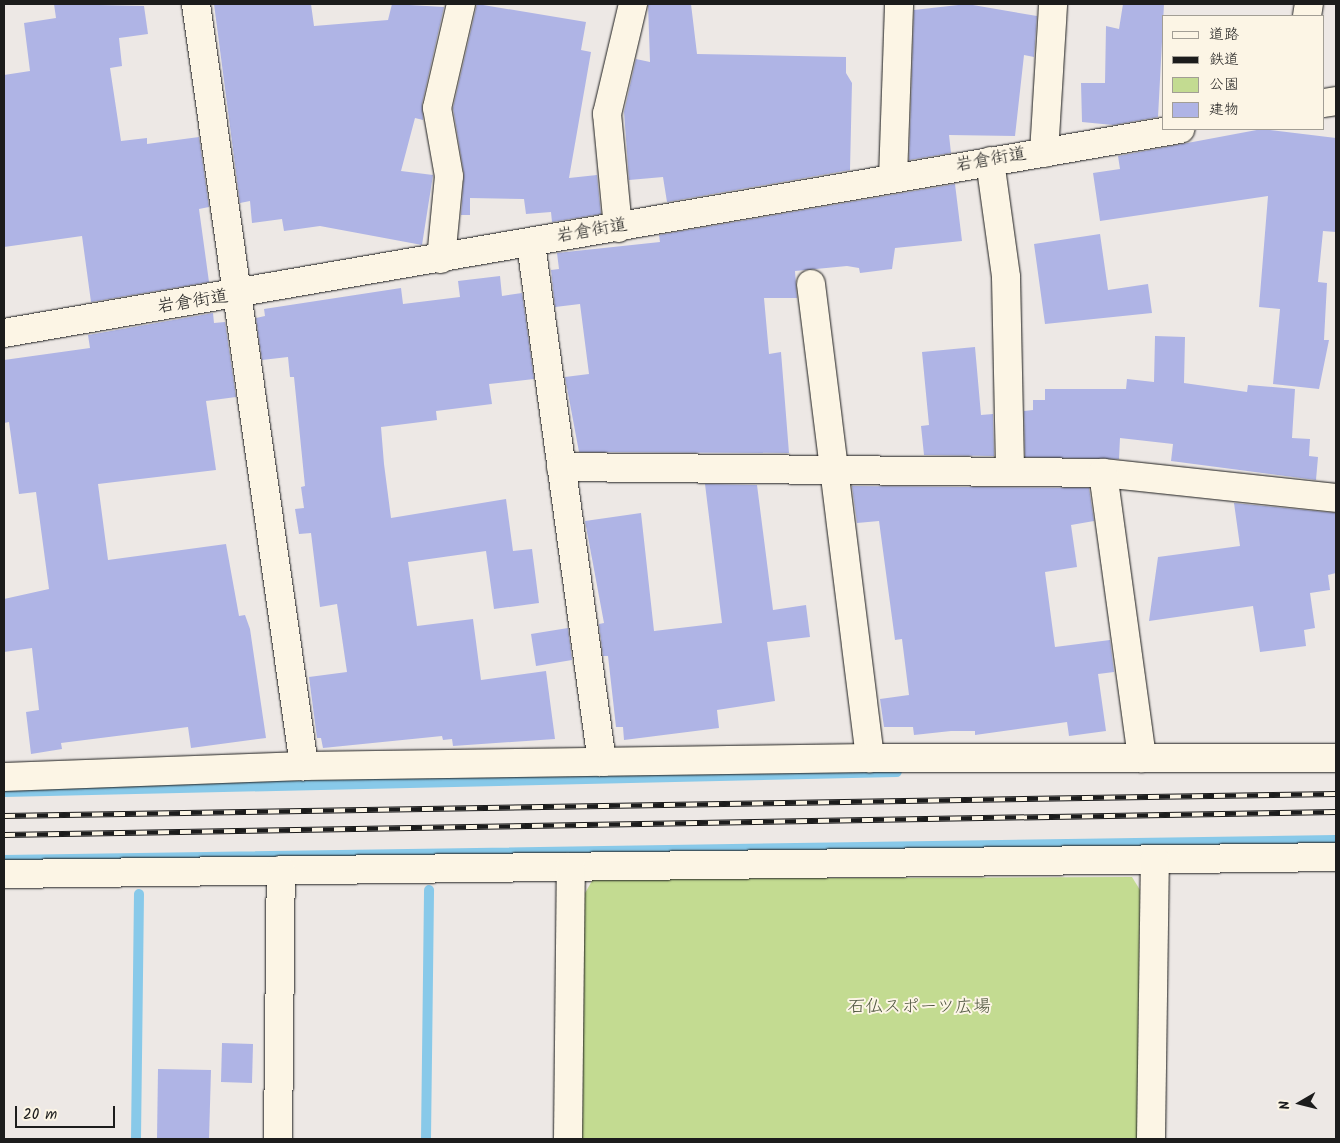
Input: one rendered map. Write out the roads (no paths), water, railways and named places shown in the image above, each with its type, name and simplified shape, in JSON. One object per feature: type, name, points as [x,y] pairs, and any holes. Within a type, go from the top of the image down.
[{"type":"street","points":[[196,4],[304,766]]},
{"type":"street","points":[[441,259],[449,176],[437,108],[461,4]]},
{"type":"street","points":[[618,228],[607,114],[633,4]]},
{"type":"street","points":[[893,178],[899,4]]},
{"type":"street","points":[[1044,152],[1052,4]]},
{"type":"street","name":"岩倉街道","points":[[4,333],[237,296],[893,178],[1174,130]]},
{"type":"street","points":[[990,162],[1006,276],[1010,472]]},
{"type":"street","points":[[530,244],[602,762]]},
{"type":"street","points":[[811,284],[870,758]]},
{"type":"street","points":[[561,467],[1103,474],[1336,498]]},
{"type":"street","points":[[1103,474],[1142,758]]},
{"type":"street","points":[[4,773],[304,766],[870,758],[1336,758]]},
{"type":"street","points":[[4,874],[1336,857]]},
{"type":"street","points":[[1151,1139],[1155,860]]},
{"type":"street","points":[[568,1139],[572,867]]},
{"type":"street","points":[[278,1139],[281,870]]},
{"type":"waterway","points":[[4,792],[897,772]]},
{"type":"waterway","points":[[4,860],[1336,840]]},
{"type":"waterway","points":[[426,1139],[429,890]]},
{"type":"waterway","points":[[136,1139],[139,894]]},
{"type":"railway","points":[[4,816],[1336,794]]},
{"type":"railway","points":[[4,835],[1336,812]]},
{"type":"park label","name":"石仏スポーツ広場","points":[[919,1008]]}]
